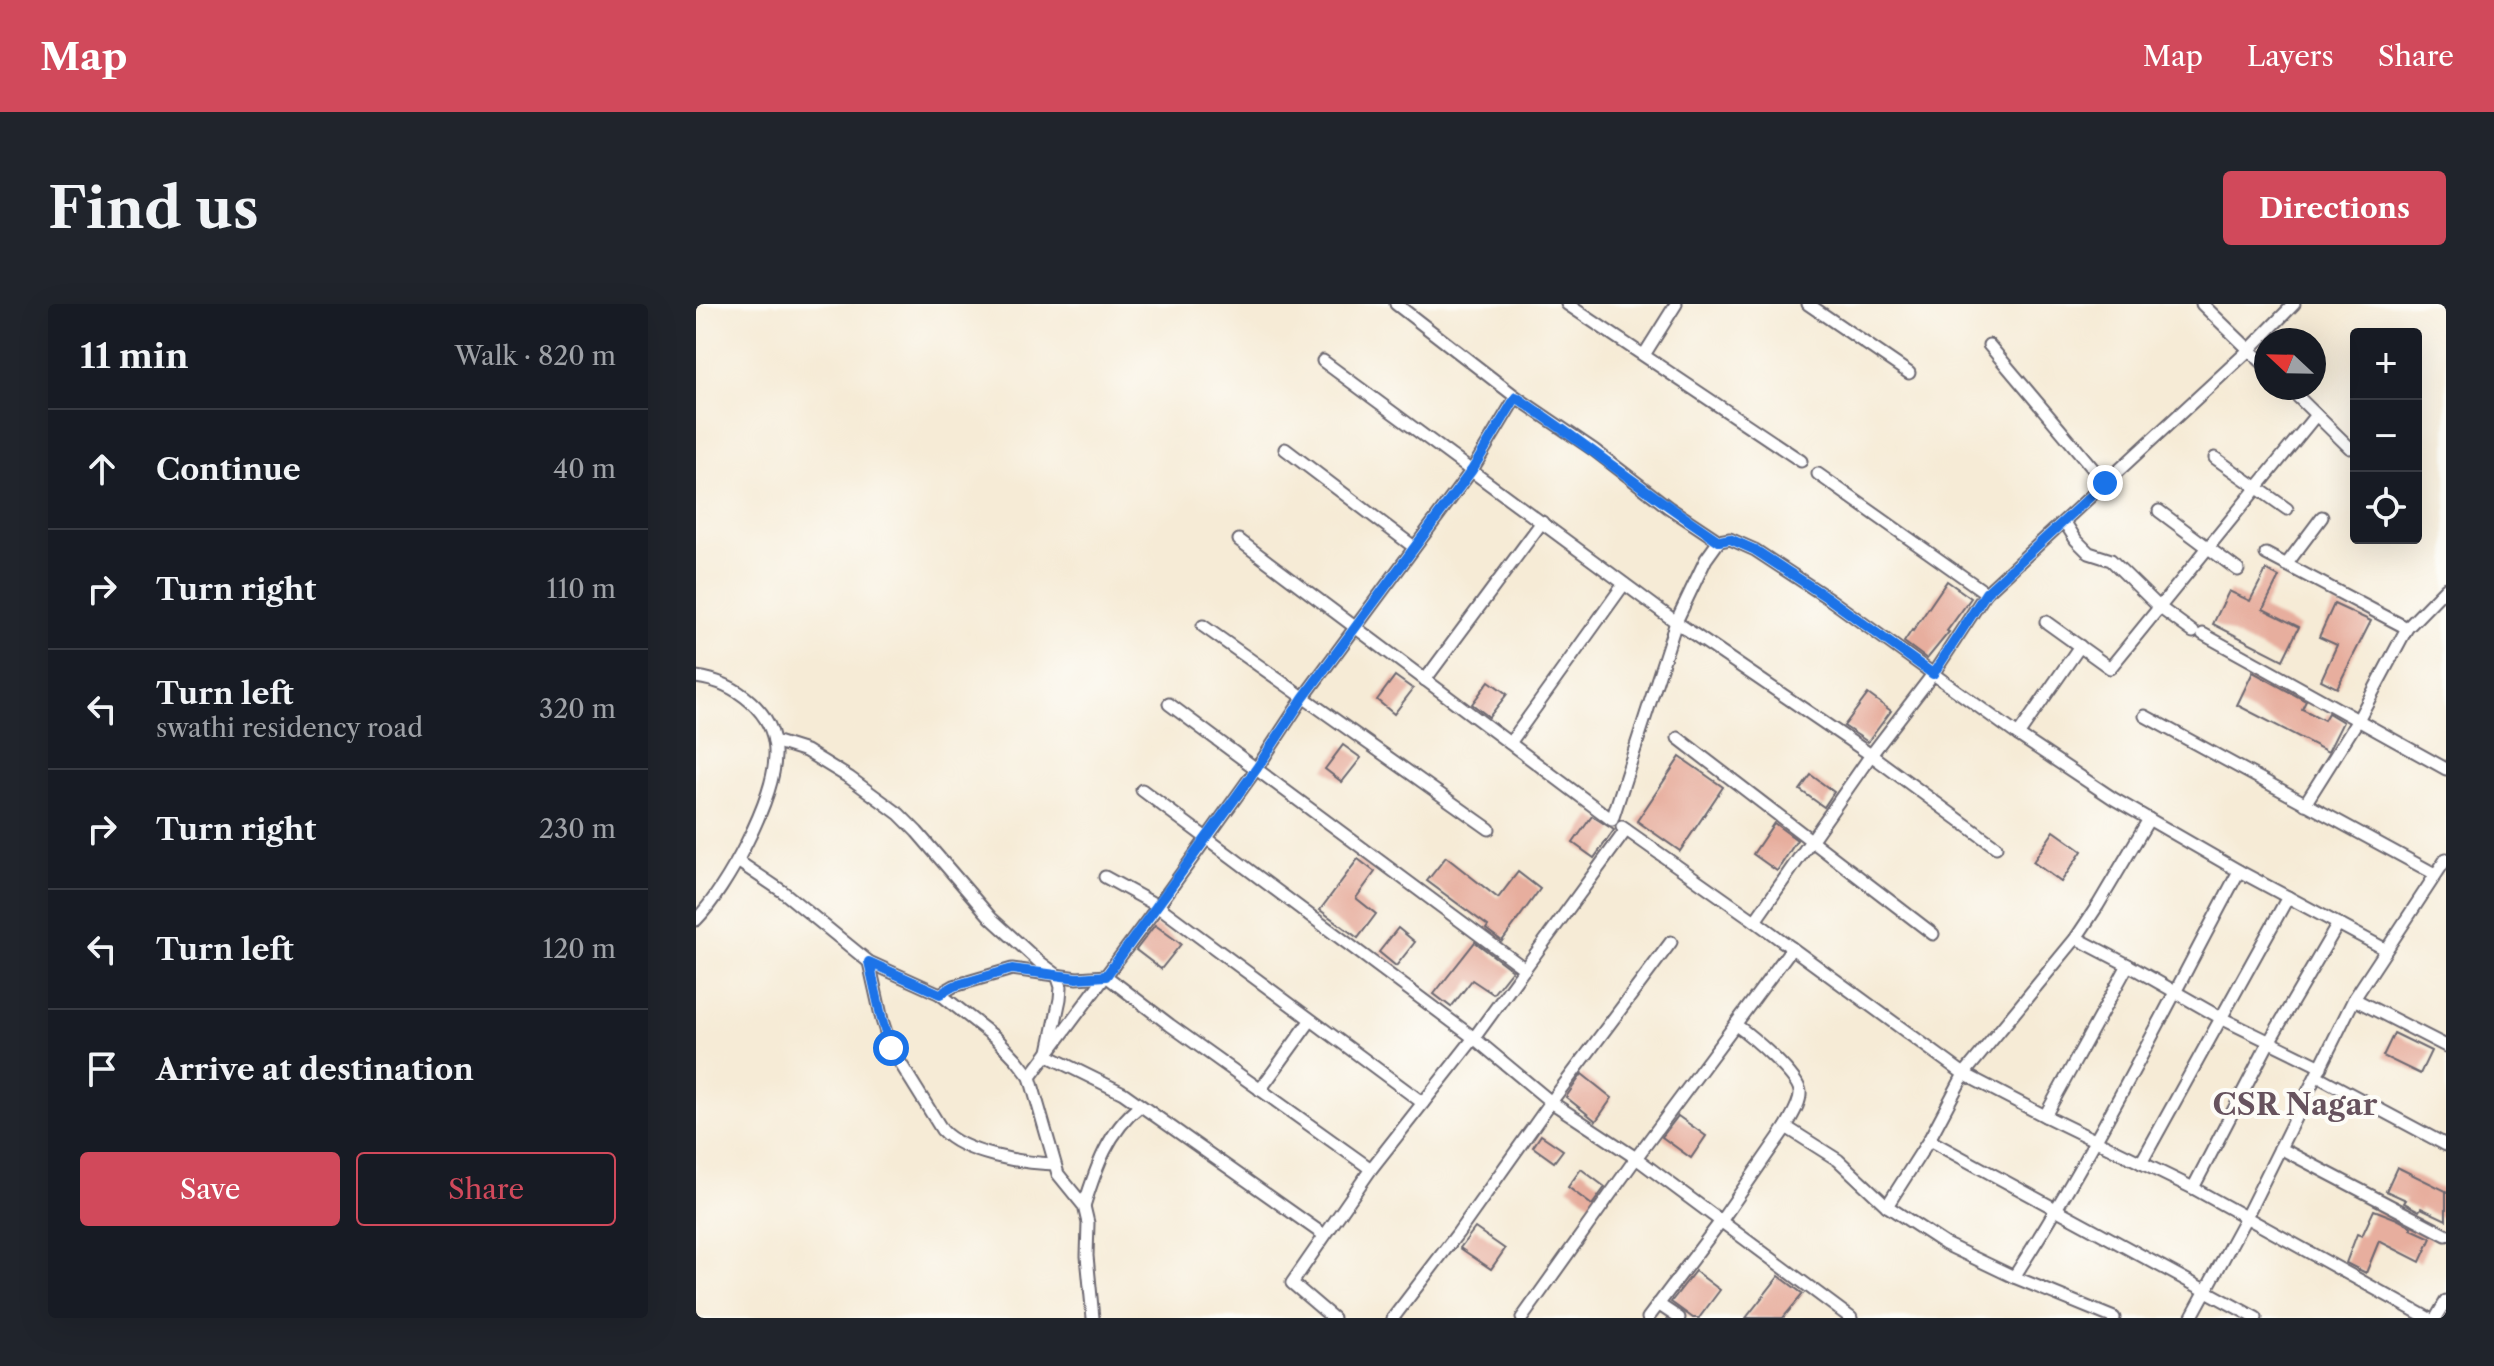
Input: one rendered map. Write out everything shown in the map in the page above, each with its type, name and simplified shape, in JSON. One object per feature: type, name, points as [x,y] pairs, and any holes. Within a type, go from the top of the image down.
[{"type":"street","points":[[1396,304],[1516,397],[1719,541]]},
{"type":"street","points":[[1567,304],[1801,461]]},
{"type":"street","points":[[1644,355],[1676,304]]},
{"type":"street","points":[[1808,304],[1909,373]]},
{"type":"street","points":[[2202,304],[2254,355]]},
{"type":"street","points":[[1755,921],[1871,755],[1933,674],[1986,593],[2249,350],[2294,304]]},
{"type":"street","points":[[1989,345],[2105,483]]},
{"type":"street","points":[[1323,361],[1676,622],[1871,755],[1996,847]]},
{"type":"street","points":[[1030,1077],[1158,906],[1303,698],[1472,470],[1516,397]]},
{"type":"street","points":[[2301,400],[2350,448]]},
{"type":"street","points":[[2046,622],[2110,668],[2316,415]]},
{"type":"street","points":[[1285,449],[1414,547]]},
{"type":"street","points":[[2215,458],[2287,509]]},
{"type":"street","points":[[1818,474],[1986,593]]},
{"type":"street","points":[[2159,511],[2238,570]]},
{"type":"street","points":[[2286,565],[2322,517]]},
{"type":"street","points":[[2064,521],[2089,553],[2111,560],[2159,607],[2198,633],[2446,769]]},
{"type":"street","points":[[1425,680],[1542,522]]},
{"type":"street","points":[[1612,820],[1676,622],[1706,559],[1719,541],[1730,539],[1755,550],[1828,598],[2018,735],[2149,819],[2385,949]]},
{"type":"street","points":[[1239,540],[1612,820],[1964,1074],[2193,1188],[2428,1318]]},
{"type":"street","points":[[2266,554],[2407,628]]},
{"type":"street","points":[[1510,743],[1624,584]]},
{"type":"street","points":[[2305,804],[2358,720],[2407,628],[2446,588]]},
{"type":"street","points":[[1203,626],[1489,829]]},
{"type":"street","points":[[2018,735],[2080,646]]},
{"type":"street","points":[[696,677],[716,680],[745,696],[762,713],[774,741],[776,756],[770,788],[739,862],[696,920]]},
{"type":"street","points":[[1169,704],[1525,969]]},
{"type":"street","points":[[2145,716],[2435,874]]},
{"type":"street","points":[[1678,738],[1933,934]]},
{"type":"street","points":[[774,741],[806,751],[859,784],[899,814],[991,918],[1057,975],[1061,987],[1060,999],[1048,1056]]},
{"type":"street","points":[[1142,790],[1474,1038],[1551,1102],[1636,1158],[1851,1318]]},
{"type":"street","points":[[1887,1206],[1929,1140],[1964,1074],[2076,938],[2149,819]]},
{"type":"street","points":[[1333,1318],[1292,1283],[1371,1169],[1474,1038],[1626,830]]},
{"type":"street","points":[[2191,1318],[2246,1217],[2354,999],[2446,859]]},
{"type":"street","points":[[739,862],[782,891],[869,962],[940,994],[996,1038],[1030,1077],[1054,1164],[1067,1187],[1084,1206],[1088,1223],[1089,1290],[1093,1318]]},
{"type":"street","points":[[2014,1277],[2058,1210],[2097,1140],[2239,871]]},
{"type":"street","points":[[1105,877],[1158,906],[1423,1103]]},
{"type":"street","points":[[2141,1163],[2288,897]]},
{"type":"street","points":[[2193,1188],[2269,1042],[2338,924]]},
{"type":"street","points":[[2076,938],[2269,1042],[2446,1145]]},
{"type":"street","points":[[1393,1318],[1671,942]]},
{"type":"street","points":[[1522,1318],[1792,948]]},
{"type":"street","points":[[869,962],[891,1048],[942,1130],[958,1144],[1011,1160],[1054,1164]]},
{"type":"street","points":[[2045,1116],[2128,965]]},
{"type":"street","points":[[940,994],[954,986],[1012,969],[1077,978],[1106,976],[1371,1169]]},
{"type":"street","points":[[2354,999],[2446,1046]]},
{"type":"street","points":[[1260,1090],[1310,1021]]},
{"type":"street","points":[[1648,1318],[1721,1221],[1786,1127],[1801,1097],[1799,1087],[1759,1042],[1736,1025]]},
{"type":"street","points":[[1048,1056],[1123,1093],[1324,1235]]},
{"type":"street","points":[[1084,1206],[1105,1147],[1127,1116],[1140,1106]]},
{"type":"street","points":[[1786,1127],[1838,1160],[1887,1206],[1945,1244],[2105,1317]]},
{"type":"street","points":[[1929,1140],[2256,1318]]},
{"type":"street","points":[[2280,1148],[2446,1235]]},
{"type":"street","points":[[2436,1318],[2446,1301]]},
{"type":"street","points":[[1658,1304],[1679,1318]]},
{"type":"building","points":[[2266,570],[2279,577],[2263,609],[2299,627],[2283,660],[2213,624],[2229,591],[2250,601]]},
{"type":"building","points":[[1947,581],[1971,598],[1927,659],[1904,642]]},
{"type":"building","points":[[2334,604],[2371,621],[2337,688],[2321,680],[2337,645],[2319,637]]},
{"type":"building","points":[[2253,672],[2306,701],[2302,709],[2324,720],[2328,713],[2343,722],[2328,752],[2237,705]]},
{"type":"building","points":[[1395,676],[1413,689],[1394,714],[1377,700]]},
{"type":"building","points":[[1489,681],[1507,694],[1489,717],[1472,704]]},
{"type":"building","points":[[1868,694],[1891,711],[1868,742],[1844,726]]},
{"type":"building","points":[[1343,745],[1361,758],[1342,782],[1325,769]]},
{"type":"building","points":[[1680,757],[1723,787],[1680,851],[1637,821]]},
{"type":"building","points":[[1811,775],[1834,792],[1824,807],[1800,790]]},
{"type":"building","points":[[1592,816],[1614,830],[1594,858],[1573,843]]},
{"type":"building","points":[[1774,823],[1797,840],[1777,871],[1753,854]]},
{"type":"building","points":[[2054,831],[2082,851],[2061,882],[2033,862]]},
{"type":"building","points":[[1446,857],[1498,898],[1518,872],[1540,889],[1502,941],[1486,929],[1488,926],[1427,881]]},
{"type":"building","points":[[1358,859],[1375,872],[1356,898],[1376,914],[1358,938],[1320,910]]},
{"type":"building","points":[[1155,925],[1181,944],[1161,969],[1136,950]]},
{"type":"building","points":[[1398,928],[1415,942],[1396,966],[1379,952]]},
{"type":"building","points":[[1475,942],[1512,970],[1493,994],[1472,980],[1451,1007],[1434,994]]},
{"type":"building","points":[[2394,1033],[2431,1051],[2420,1074],[2383,1056]]},
{"type":"building","points":[[1582,1074],[1612,1098],[1596,1121],[1566,1097]]},
{"type":"building","points":[[1678,1116],[1706,1136],[1691,1158],[1662,1137]]},
{"type":"building","points":[[1541,1135],[1563,1150],[1554,1162],[1533,1147]]},
{"type":"building","points":[[2397,1167],[2446,1191],[2446,1220],[2421,1208],[2419,1211],[2404,1203],[2406,1200],[2386,1191]]},
{"type":"building","points":[[1581,1169],[1605,1187],[1592,1205],[1568,1187]]},
{"type":"building","points":[[2374,1210],[2431,1238],[2420,1262],[2379,1241],[2366,1273],[2346,1263],[2357,1234],[2362,1236]]},
{"type":"building","points":[[1475,1228],[1505,1249],[1491,1269],[1460,1248]]},
{"type":"building","points":[[1695,1271],[1720,1290],[1699,1318],[1693,1318],[1671,1302]]},
{"type":"building","points":[[1779,1276],[1803,1294],[1783,1318],[1746,1318]]},
{"type":"district","name":"CSR Nagar","points":[[2295,1104]]},
{"type":"route","points":[[891,1048],[869,962],[940,994],[954,986],[1012,969],[1077,978],[1106,976],[1257,768],[1303,698],[1472,470],[1516,397],[1719,541],[1730,539],[1755,550],[1933,674],[1986,593],[2105,483]]}]
